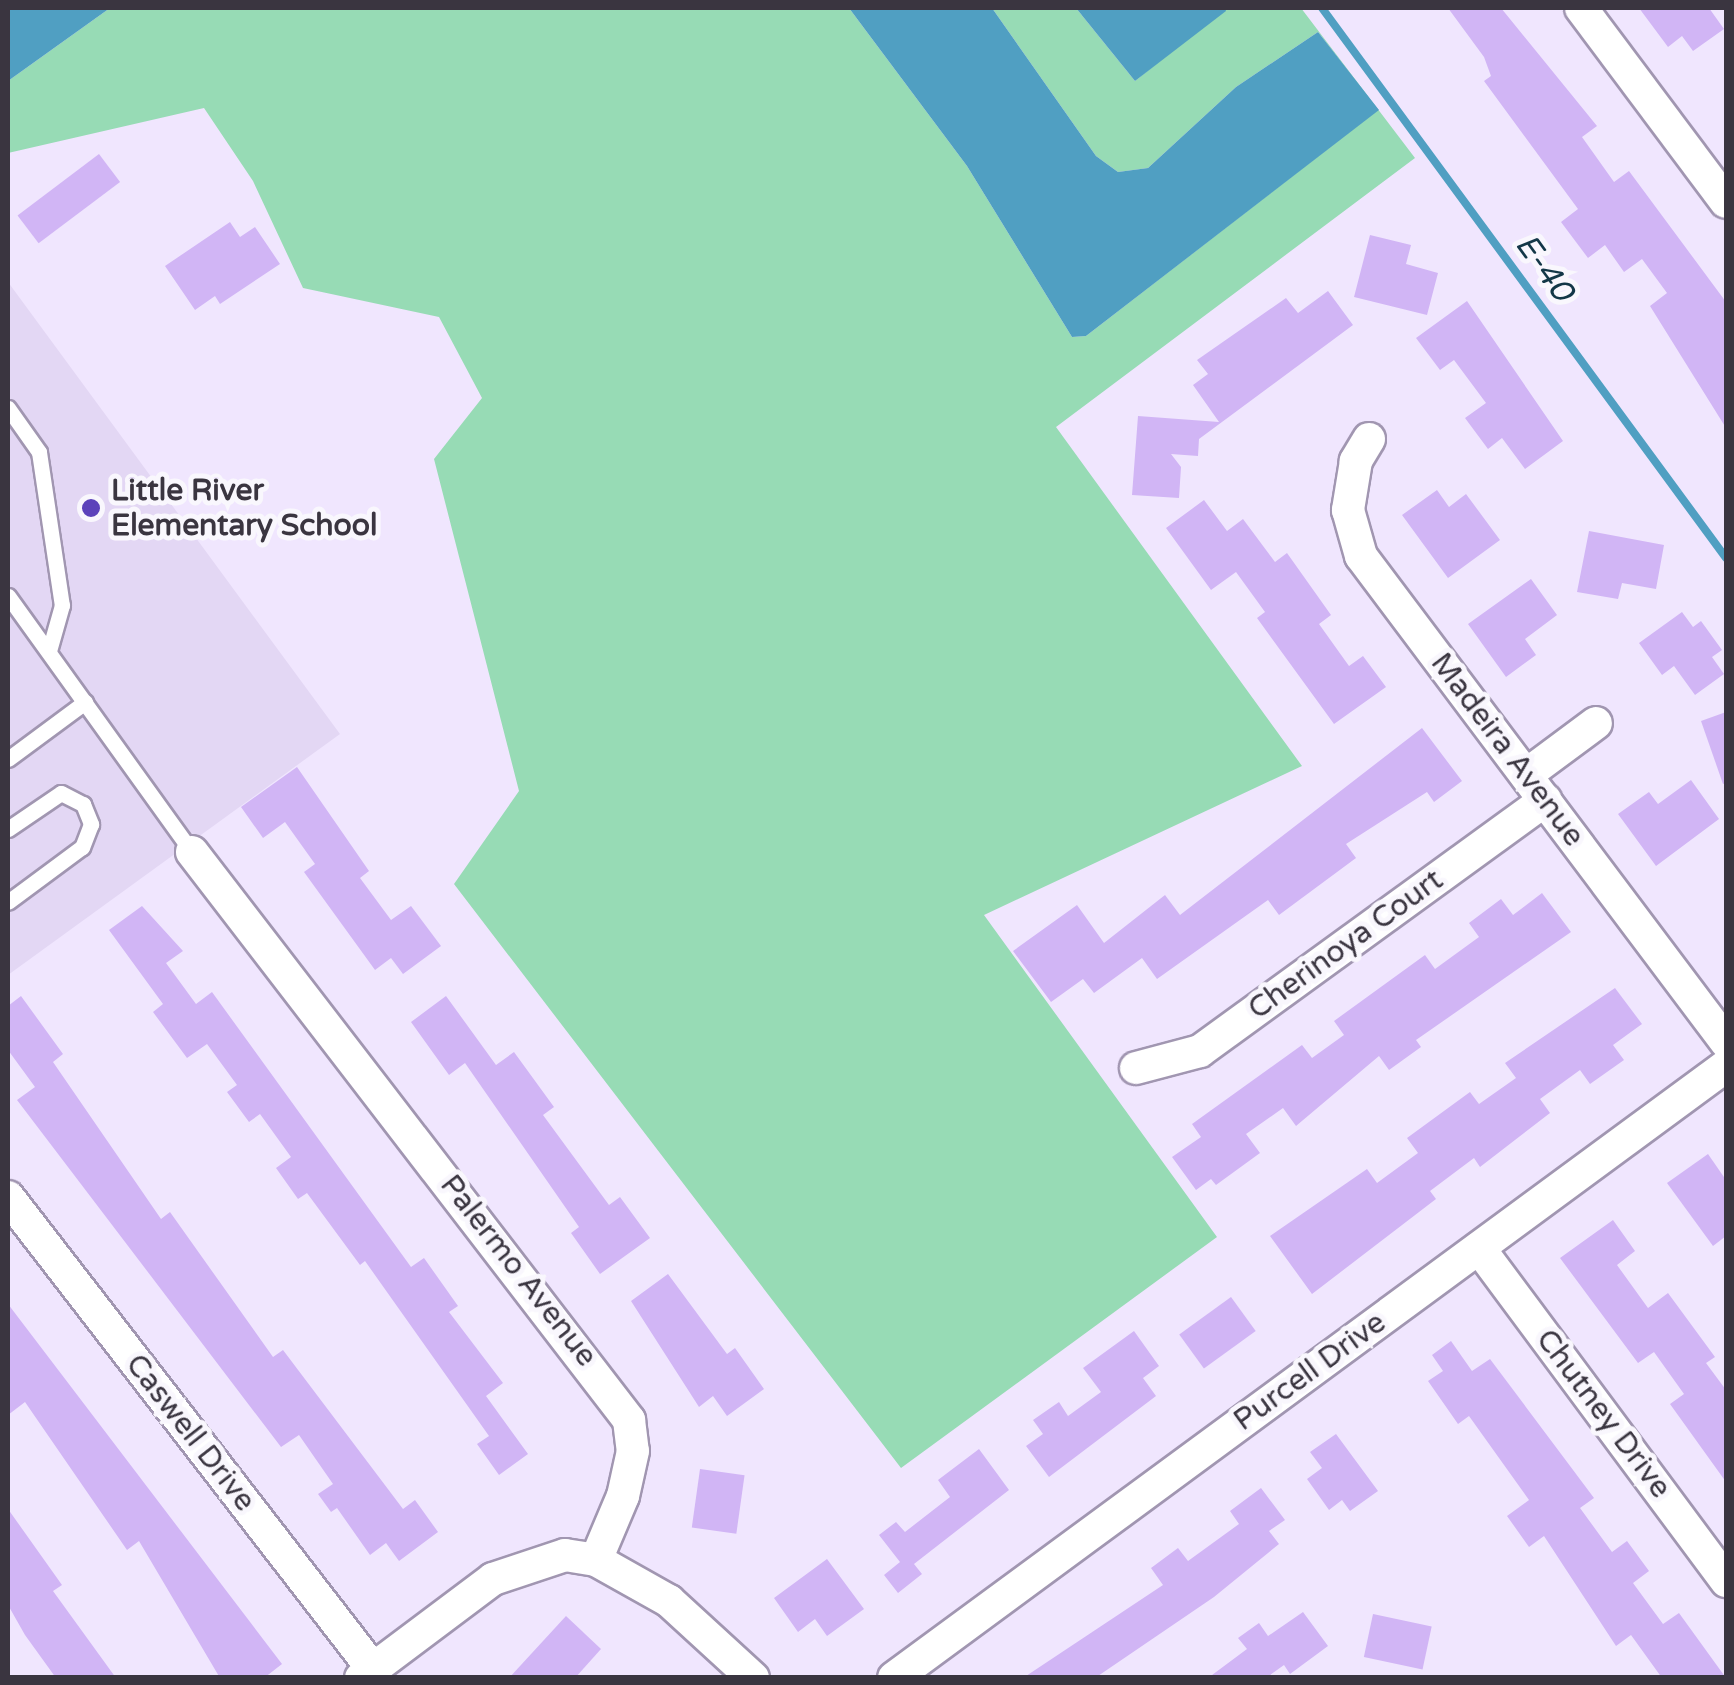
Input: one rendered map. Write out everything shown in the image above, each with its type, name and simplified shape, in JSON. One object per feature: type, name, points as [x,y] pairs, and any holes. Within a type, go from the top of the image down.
[{"type":"street","points":[[1581,8],[1726,202]]},
{"type":"street","name":"Madeira Avenue","points":[[1368,440],[1351,483],[1354,543],[1726,1042]]},
{"type":"street","name":"Cherinoya Court","points":[[1136,1068],[1200,1051],[1536,787],[1596,722]]},
{"type":"street","name":"Palermo Avenue","points":[[192,852],[629,1420],[633,1451],[622,1496],[596,1560]]},
{"type":"street","name":"Purcell Drive","points":[[894,1678],[1726,1066]]},
{"type":"street","name":"Caswell Drive","points":[[8,1197],[367,1673]]},
{"type":"street","name":"Chutney Drive","points":[[1479,1248],[1726,1581]]},
{"type":"street","points":[[367,1673],[515,1566],[565,1554],[596,1560],[669,1601],[754,1678]]},
{"type":"lane","points":[[8,408],[39,452],[62,605],[50,651]]},
{"type":"lane","points":[[8,596],[192,852]]},
{"type":"lane","points":[[8,759],[85,702]]},
{"type":"lane","points":[[8,828],[61,793],[83,804],[91,824],[82,847],[8,902]]},
{"type":"shaded area","name":"Little River Elementary School","points":[[8,282],[340,734],[8,975]]},
{"type":"green space","points":[[110,8],[849,8],[967,166],[1072,337],[1086,336],[1378,110],[1318,32],[1236,87],[1148,168],[1118,172],[1096,156],[992,8],[1076,8],[1135,81],[1225,8],[1301,8],[1415,158],[1056,427],[1302,766],[984,915],[1217,1237],[901,1468],[454,884],[519,791],[434,459],[482,398],[439,317],[303,288],[253,181],[204,108],[8,153],[8,81]]},
{"type":"water","points":[[8,8],[110,8],[8,81]]},
{"type":"water","points":[[849,8],[992,8],[1096,156],[1118,172],[1148,168],[1236,87],[1318,32],[1379,110],[1086,336],[1072,337],[967,166]]},
{"type":"water","points":[[1076,8],[1225,8],[1226,11],[1135,81]]},
{"type":"building","points":[[1448,8],[1501,8],[1597,126],[1582,137],[1614,182],[1629,171],[1726,302],[1726,428],[1650,306],[1667,293],[1642,259],[1624,272],[1605,245],[1588,258],[1561,222],[1578,209],[1484,81],[1491,76],[1484,57]]},
{"type":"building","points":[[1639,8],[1709,8],[1724,29],[1693,51],[1682,36],[1668,47]]},
{"type":"building","points":[[99,154],[120,182],[39,243],[18,215]]},
{"type":"building","points":[[230,222],[240,237],[255,227],[280,264],[220,304],[215,296],[195,310],[165,266]]},
{"type":"building","points":[[1370,235],[1411,245],[1406,264],[1438,273],[1427,315],[1354,297]]},
{"type":"building","points":[[1328,291],[1353,325],[1199,439],[1198,456],[1171,454],[1181,467],[1179,498],[1132,495],[1138,416],[1219,422],[1193,385],[1208,374],[1197,360],[1286,298],[1298,313]]},
{"type":"building","points":[[1467,301],[1563,441],[1525,469],[1502,438],[1488,449],[1465,418],[1486,403],[1454,360],[1440,370],[1416,338]]},
{"type":"building","points":[[1437,490],[1449,507],[1466,494],[1500,540],[1448,578],[1402,515]]},
{"type":"building","points":[[1204,500],[1227,531],[1243,519],[1275,562],[1287,553],[1331,615],[1319,624],[1349,666],[1363,656],[1386,687],[1334,724],[1257,618],[1265,612],[1236,572],[1211,590],[1166,528]]},
{"type":"building","points":[[1589,531],[1664,545],[1656,589],[1622,583],[1618,599],[1577,592]]},
{"type":"building","points":[[1531,579],[1557,615],[1525,639],[1536,655],[1506,677],[1468,624]]},
{"type":"building","points":[[1682,612],[1693,627],[1701,621],[1722,650],[1712,657],[1724,674],[1695,695],[1674,666],[1662,675],[1639,643]]},
{"type":"building","points":[[1726,712],[1726,783],[1723,784],[1701,721]]},
{"type":"building","points":[[1422,728],[1462,781],[1434,802],[1427,792],[1346,844],[1356,858],[1279,915],[1268,900],[1157,979],[1142,958],[1094,993],[1083,979],[1051,1002],[1013,951],[1077,905],[1104,943],[1165,895],[1180,915]]},
{"type":"building","points":[[297,767],[369,871],[360,878],[391,920],[411,906],[441,946],[403,974],[391,958],[375,970],[304,872],[315,864],[285,822],[263,838],[241,807]]},
{"type":"building","points":[[1691,780],[1719,819],[1656,866],[1618,814],[1649,792],[1658,804]]},
{"type":"building","points":[[1542,893],[1571,932],[1416,1040],[1421,1047],[1389,1070],[1379,1056],[1296,1126],[1283,1108],[1246,1134],[1260,1153],[1216,1185],[1211,1179],[1196,1190],[1172,1157],[1201,1137],[1192,1124],[1302,1045],[1312,1058],[1344,1035],[1334,1021],[1425,955],[1435,969],[1479,937],[1469,923],[1501,899],[1513,915]]},
{"type":"building","points":[[142,906],[183,951],[166,963],[196,1004],[212,992],[411,1267],[424,1258],[458,1306],[449,1312],[503,1383],[486,1396],[528,1454],[499,1475],[477,1444],[489,1436],[365,1261],[360,1265],[307,1193],[298,1199],[276,1168],[291,1157],[260,1114],[249,1122],[227,1092],[237,1085],[207,1044],[187,1058],[153,1012],[163,1004],[109,930]]},
{"type":"building","points":[[1615,988],[1642,1024],[1613,1045],[1624,1060],[1590,1084],[1580,1070],[1540,1099],[1550,1113],[1480,1167],[1474,1158],[1430,1191],[1436,1199],[1312,1294],[1270,1236],[1367,1169],[1377,1183],[1418,1153],[1407,1138],[1470,1092],[1479,1104],[1516,1078],[1505,1063]]},
{"type":"building","points":[[21,996],[63,1054],[53,1062],[161,1219],[170,1212],[273,1357],[283,1350],[403,1509],[415,1500],[438,1532],[399,1561],[386,1543],[370,1555],[337,1508],[331,1512],[318,1494],[333,1484],[299,1435],[281,1447],[17,1100],[35,1087],[8,1050],[8,1006]]},
{"type":"building","points":[[446,996],[496,1065],[514,1052],[554,1107],[543,1115],[609,1205],[620,1197],[650,1238],[600,1274],[571,1233],[579,1227],[465,1063],[449,1075],[411,1022]]},
{"type":"building","points":[[1708,1154],[1726,1180],[1726,1236],[1713,1246],[1667,1183]]},
{"type":"building","points":[[1613,1220],[1635,1251],[1617,1265],[1648,1308],[1668,1293],[1715,1357],[1706,1363],[1726,1390],[1726,1482],[1670,1404],[1684,1394],[1654,1352],[1638,1363],[1560,1258]]},
{"type":"building","points":[[668,1274],[727,1354],[735,1348],[764,1389],[727,1416],[713,1396],[699,1407],[631,1301]]},
{"type":"building","points":[[1231,1297],[1256,1331],[1204,1369],[1179,1335]]},
{"type":"building","points":[[8,1304],[282,1664],[264,1678],[220,1678],[139,1541],[127,1550],[25,1402],[8,1415]]},
{"type":"building","points":[[1134,1331],[1159,1366],[1143,1378],[1156,1396],[1049,1477],[1026,1446],[1043,1434],[1033,1420],[1059,1402],[1068,1416],[1101,1392],[1083,1368]]},
{"type":"building","points":[[1451,1341],[1472,1371],[1490,1359],[1594,1498],[1580,1508],[1612,1552],[1627,1541],[1649,1571],[1633,1583],[1663,1624],[1679,1613],[1726,1678],[1662,1678],[1631,1635],[1616,1646],[1544,1536],[1529,1547],[1507,1516],[1529,1500],[1469,1416],[1458,1424],[1428,1381],[1443,1371],[1432,1355]]},
{"type":"building","points":[[1336,1434],[1378,1491],[1350,1511],[1342,1500],[1329,1510],[1307,1479],[1322,1468],[1310,1452]]},
{"type":"building","points":[[979,1449],[1009,1490],[914,1564],[922,1574],[898,1593],[884,1575],[900,1562],[879,1535],[896,1522],[905,1532],[950,1497],[938,1480]]},
{"type":"building","points":[[700,1469],[745,1475],[736,1534],[692,1527]]},
{"type":"building","points":[[1261,1488],[1285,1520],[1269,1531],[1279,1544],[1214,1597],[1095,1678],[1023,1678],[1163,1585],[1151,1568],[1178,1548],[1188,1561],[1239,1524],[1230,1511]]},
{"type":"building","points":[[8,1509],[62,1585],[53,1591],[116,1678],[56,1678],[25,1635],[8,1605]]},
{"type":"building","points":[[827,1559],[864,1609],[827,1636],[815,1619],[798,1632],[774,1598]]},
{"type":"building","points":[[1303,1612],[1328,1646],[1290,1674],[1284,1665],[1266,1678],[1208,1678],[1247,1649],[1238,1638],[1259,1623],[1268,1636]]},
{"type":"building","points":[[1373,1614],[1432,1626],[1423,1670],[1364,1657]]},
{"type":"building","points":[[566,1616],[601,1649],[575,1678],[509,1678]]},
{"type":"waterway","name":"E-40","points":[[1322,8],[1726,558]]},
{"type":"place","name":"Little River Elementary School","points":[[91,508]]}]
